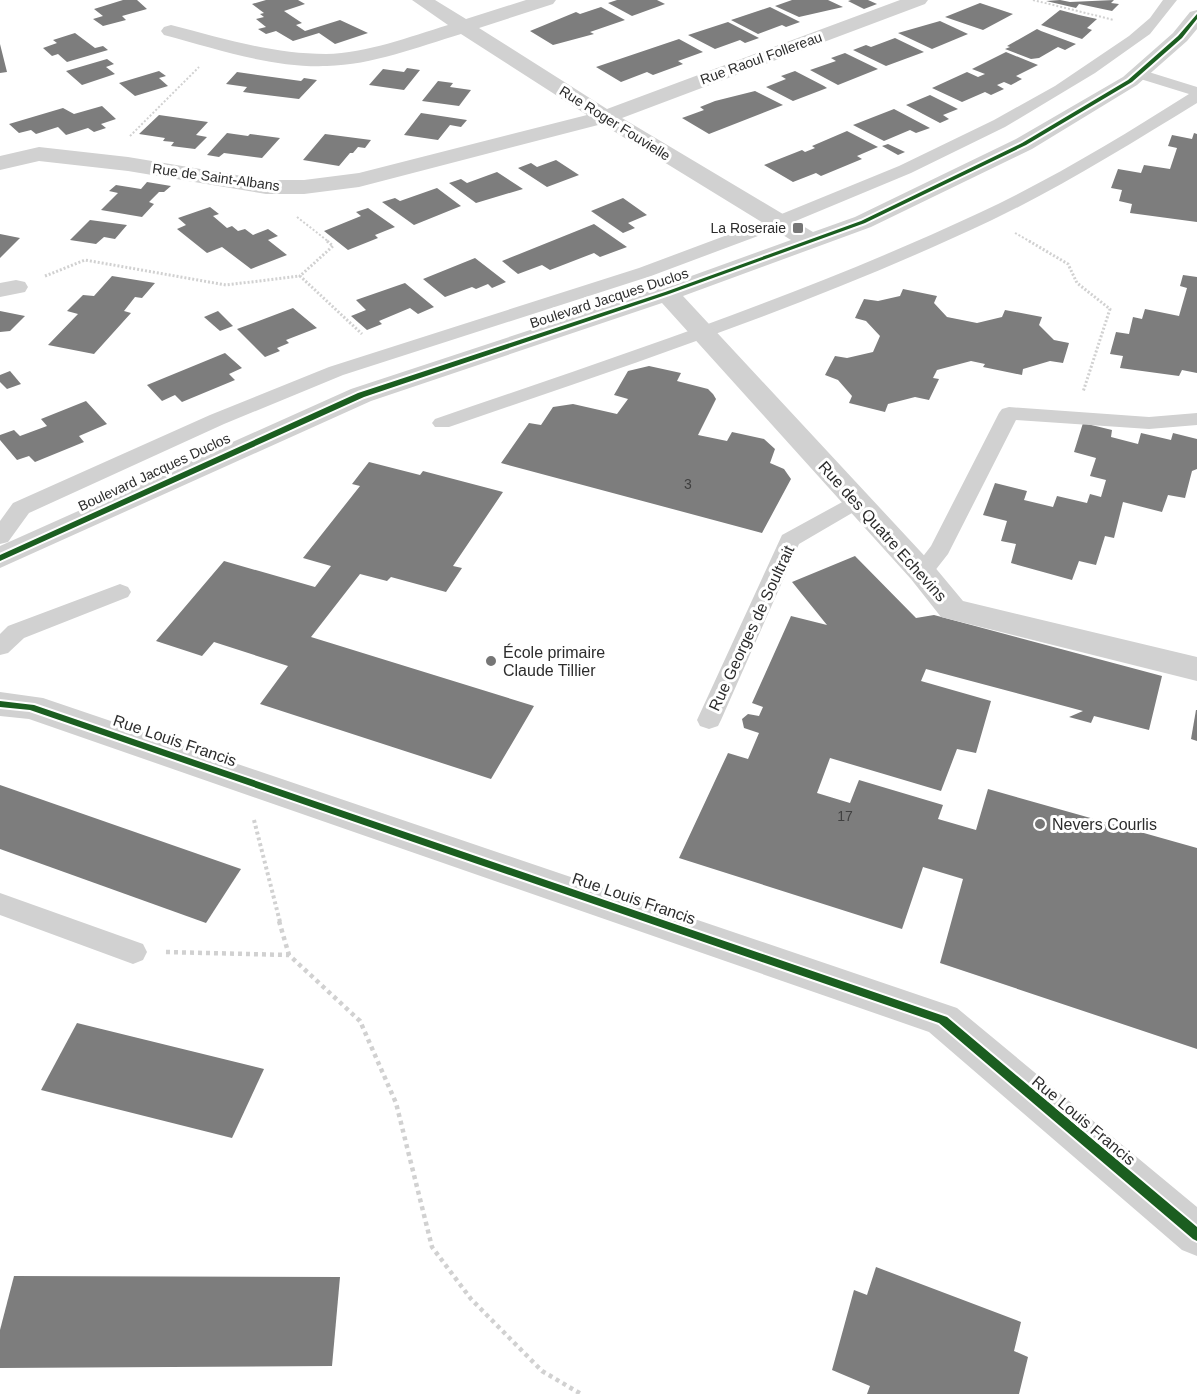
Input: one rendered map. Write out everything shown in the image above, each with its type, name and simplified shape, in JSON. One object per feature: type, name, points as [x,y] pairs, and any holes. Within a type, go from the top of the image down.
[{"type":"street","name":"Rue Roger Fouvielle","points":[[422,0],[605,117],[812,242]]},
{"type":"street","points":[[171,31],[258,54],[327,60],[392,49],[546,0]]},
{"type":"street","name":"Rue Raoul Follereau","points":[[605,117],[918,0]]},
{"type":"street","name":"Boulevard Jacques Duclos","points":[[0,558],[361,395],[667,293],[863,222],[1024,144],[1139,74],[1180,37],[1197,16]]},
{"type":"street","name":"Rue de Saint-Albans","points":[[0,163],[39,154],[104,161],[266,187],[303,187],[359,180],[605,117]]},
{"type":"street","name":"Rue des Quatre Echevins","points":[[667,293],[922,572],[952,609],[1197,669]]},
{"type":"street","name":"Rue Louis Francis","points":[[0,704],[32,706],[943,1020],[1197,1235]]},
{"type":"lane","points":[[0,537],[21,508],[218,420],[384,355],[479,322],[645,272],[779,222],[898,173],[978,135],[1066,86],[1162,15],[1170,0]]},
{"type":"lane","points":[[1139,74],[1197,94]]},
{"type":"lane","points":[[442,423],[704,333],[844,278],[986,216],[1113,148],[1197,94]]},
{"type":"lane","points":[[922,572],[940,549],[1009,413],[1149,423],[1197,419]]},
{"type":"lane","name":"Rue Georges de Soultrait","points":[[709,720],[790,540],[857,501]]},
{"type":"lane","points":[[0,647],[16,632],[120,592]]},
{"type":"lane","points":[[0,904],[132,951]]},
{"type":"path","points":[[1033,0],[1147,27]]},
{"type":"path","points":[[104,161],[222,45]]},
{"type":"path","points":[[8,288],[85,260],[226,285],[300,276],[333,246],[292,213],[303,187]]},
{"type":"path","points":[[986,216],[1068,264],[1077,283],[1110,309],[1075,418]]},
{"type":"path","points":[[300,276],[384,355]]},
{"type":"path","points":[[246,780],[262,860],[289,955],[360,1021],[396,1103],[432,1247],[471,1299],[542,1371],[581,1394]]},
{"type":"path","points":[[132,951],[289,955]]},
{"type":"building","points":[[123,0],[137,0],[147,9],[122,16],[126,20],[103,26],[93,19],[103,16],[94,9]]},
{"type":"building","points":[[266,0],[298,0],[305,4],[284,11],[302,23],[296,25],[305,31],[340,20],[368,33],[335,44],[319,33],[293,41],[276,31],[266,34],[258,29],[266,27],[256,19],[264,17],[260,14],[264,13],[252,4]]},
{"type":"building","points":[[617,0],[657,0],[665,4],[632,16],[608,3]]},
{"type":"building","points":[[792,0],[828,0],[843,7],[799,17],[775,6]]},
{"type":"building","points":[[868,0],[877,4],[864,9],[848,1]]},
{"type":"building","points":[[1114,0],[1111,3],[1119,4],[1112,11],[1079,4],[1076,8],[1046,1],[1070,2]]},
{"type":"building","points":[[980,3],[1013,14],[983,30],[945,17]]},
{"type":"building","points":[[601,7],[625,20],[590,32],[594,34],[553,45],[530,31],[576,12],[580,14]]},
{"type":"building","points":[[770,7],[800,22],[786,27],[782,25],[758,34],[731,20]]},
{"type":"building","points":[[1060,10],[1097,19],[1087,28],[1092,30],[1082,39],[1041,25]]},
{"type":"building","points":[[940,21],[968,34],[932,49],[898,33]]},
{"type":"building","points":[[728,22],[759,38],[745,43],[740,40],[715,49],[688,35]]},
{"type":"building","points":[[1037,29],[1076,44],[1065,50],[1058,47],[1039,58],[1031,59],[1005,49]]},
{"type":"building","points":[[75,33],[95,48],[103,46],[108,50],[67,62],[58,54],[52,56],[43,48],[57,43],[53,40]]},
{"type":"building","points":[[895,38],[924,52],[886,66],[853,50],[866,45],[871,47]]},
{"type":"building","points":[[679,39],[703,52],[678,61],[683,64],[653,75],[647,72],[621,82],[596,67]]},
{"type":"building","points":[[0,44],[7,72],[0,73]]},
{"type":"building","points":[[1006,52],[1038,65],[1016,76],[1022,79],[1011,85],[1004,82],[997,85],[1004,89],[991,95],[985,92],[962,102],[932,88],[967,72],[978,77],[985,74],[972,69]]},
{"type":"building","points":[[845,53],[878,69],[838,85],[810,70],[836,61],[831,58]]},
{"type":"building","points":[[107,59],[114,64],[106,67],[115,74],[82,85],[66,71]]},
{"type":"building","points":[[407,68],[420,70],[404,90],[369,85],[383,69],[404,72]]},
{"type":"building","points":[[159,71],[166,76],[159,78],[168,86],[135,96],[119,83]]},
{"type":"building","points":[[795,71],[827,88],[793,101],[766,87],[786,79],[781,76]]},
{"type":"building","points":[[237,72],[301,81],[304,78],[317,80],[299,99],[243,92],[247,87],[226,84]]},
{"type":"building","points":[[438,81],[453,83],[450,87],[471,90],[459,106],[422,101]]},
{"type":"building","points":[[755,91],[783,105],[709,134],[682,118],[704,110],[700,107],[715,101]]},
{"type":"building","points":[[930,95],[958,109],[943,115],[949,119],[940,123],[906,105]]},
{"type":"building","points":[[102,106],[116,119],[101,124],[106,128],[94,132],[88,128],[66,135],[58,127],[36,134],[31,130],[19,133],[9,124],[63,108],[74,114]]},
{"type":"building","points":[[894,109],[930,128],[916,133],[910,130],[884,141],[853,125]]},
{"type":"building","points":[[421,113],[467,120],[461,127],[450,125],[438,140],[404,135]]},
{"type":"building","points":[[159,115],[208,122],[196,135],[207,137],[195,149],[171,146],[174,142],[163,141],[165,138],[139,134]]},
{"type":"building","points":[[847,131],[878,147],[857,156],[862,159],[821,176],[816,173],[793,182],[764,165],[802,150],[805,152],[815,148],[812,146]]},
{"type":"building","points":[[227,133],[280,138],[262,158],[224,153],[219,157],[207,155]]},
{"type":"building","points":[[1194,133],[1197,134],[1197,222],[1130,213],[1132,204],[1119,201],[1122,190],[1111,188],[1118,169],[1141,173],[1144,165],[1170,169],[1177,148],[1168,146],[1172,135],[1192,139]]},
{"type":"building","points":[[325,134],[371,140],[365,148],[358,147],[350,153],[339,166],[303,160]]},
{"type":"building","points":[[888,144],[905,152],[898,155],[882,146]]},
{"type":"building","points":[[556,160],[579,175],[547,187],[518,168],[531,163],[537,167]]},
{"type":"building","points":[[497,172],[523,189],[476,203],[449,183],[461,179],[467,183]]},
{"type":"building","points":[[147,182],[171,186],[164,192],[159,192],[149,202],[154,204],[142,217],[101,210],[118,193],[109,191],[116,185],[141,189]]},
{"type":"building","points":[[437,188],[461,206],[414,225],[382,202],[395,198],[400,201]]},
{"type":"building","points":[[623,198],[647,215],[628,223],[635,228],[623,233],[591,211]]},
{"type":"building","points":[[210,207],[219,214],[213,216],[227,228],[232,226],[238,231],[245,229],[253,235],[268,229],[278,236],[268,240],[287,255],[251,269],[222,247],[207,253],[177,229],[186,225],[178,218]]},
{"type":"building","points":[[368,208],[395,227],[375,235],[378,238],[348,250],[324,231],[361,216],[356,212]]},
{"type":"building","points":[[90,220],[127,225],[115,239],[104,237],[96,244],[70,240]]},
{"type":"building","points":[[594,224],[627,247],[600,257],[594,253],[550,270],[542,265],[518,274],[502,261]]},
{"type":"building","points":[[0,234],[20,238],[0,258]]},
{"type":"building","points":[[475,258],[506,282],[492,288],[488,284],[476,289],[472,287],[445,297],[423,279]]},
{"type":"building","points":[[1183,275],[1197,277],[1197,373],[1182,370],[1179,376],[1120,368],[1123,356],[1110,354],[1116,332],[1129,334],[1133,317],[1142,319],[1145,309],[1179,316],[1187,288],[1180,286]]},
{"type":"building","points":[[112,276],[155,283],[142,298],[135,297],[124,311],[131,313],[94,354],[48,345],[78,314],[67,311],[83,295],[94,296]]},
{"type":"building","points":[[405,283],[434,307],[418,314],[410,308],[379,321],[382,324],[367,330],[351,316],[366,310],[356,300]]},
{"type":"building","points":[[903,289],[937,296],[934,303],[947,317],[977,323],[1002,317],[1005,310],[1042,317],[1039,325],[1054,340],[1069,343],[1063,363],[1050,361],[1023,369],[1022,375],[983,367],[985,364],[971,361],[937,370],[933,378],[939,379],[929,400],[915,397],[888,404],[885,412],[849,403],[852,396],[838,380],[825,375],[835,356],[847,358],[873,352],[880,336],[866,321],[855,318],[864,299],[878,301],[900,296]]},
{"type":"building","points":[[293,308],[317,328],[286,340],[289,343],[277,348],[280,351],[265,357],[237,329]]},
{"type":"building","points":[[0,311],[25,316],[10,331],[0,332]]},
{"type":"building","points":[[218,311],[233,326],[220,331],[204,317]]},
{"type":"building","points":[[225,353],[242,368],[229,374],[235,380],[182,402],[175,395],[162,401],[147,385]]},
{"type":"building","points":[[649,366],[681,373],[677,381],[708,389],[713,394],[716,399],[698,435],[727,441],[732,432],[764,439],[775,449],[770,463],[784,469],[791,479],[762,533],[501,463],[529,423],[541,425],[553,407],[573,404],[617,414],[628,399],[614,395],[628,371]]},
{"type":"building","points":[[10,371],[21,384],[7,389],[0,382],[0,375]]},
{"type":"building","points":[[86,401],[107,424],[79,436],[84,442],[35,462],[29,456],[17,460],[0,440],[0,435],[14,430],[20,436],[47,426],[41,419]]},
{"type":"building","points":[[1083,423],[1112,430],[1111,437],[1138,444],[1141,433],[1171,440],[1173,433],[1197,439],[1197,469],[1192,471],[1185,498],[1168,495],[1162,512],[1123,502],[1114,538],[1105,536],[1096,565],[1079,561],[1072,580],[1011,563],[1016,544],[1001,541],[1007,521],[983,515],[995,483],[1027,491],[1024,500],[1053,507],[1057,496],[1087,503],[1090,494],[1101,497],[1106,480],[1090,476],[1096,458],[1074,452]]},
{"type":"building","points":[[369,462],[420,475],[423,471],[503,492],[453,566],[462,568],[446,592],[391,577],[387,581],[360,574],[311,637],[534,706],[491,779],[260,704],[288,666],[214,642],[202,656],[156,641],[224,561],[315,587],[331,566],[303,558],[360,486],[352,484]]},
{"type":"building","points":[[855,556],[916,618],[934,615],[1162,676],[1149,730],[1094,716],[1091,723],[1069,717],[1083,711],[926,669],[921,681],[991,701],[976,753],[957,749],[941,791],[830,758],[817,793],[850,803],[859,780],[943,805],[938,819],[976,830],[988,789],[1197,848],[1197,1049],[940,963],[963,879],[923,867],[902,929],[679,858],[728,753],[748,759],[759,733],[744,728],[742,719],[748,714],[759,716],[763,707],[752,703],[791,616],[827,625],[792,582]]},
{"type":"building","points":[[1197,710],[1197,741],[1191,739]]},
{"type":"building","points":[[0,785],[241,869],[206,923],[0,849]]},
{"type":"building","points":[[77,1023],[264,1069],[232,1138],[41,1090]]},
{"type":"building","points":[[876,1267],[1021,1322],[1014,1351],[1028,1357],[1019,1394],[867,1394],[870,1386],[832,1370],[854,1290],[867,1295]]},
{"type":"building","points":[[14,1276],[340,1277],[332,1366],[0,1368],[0,1330]]},
{"type":"cycle path","points":[[0,558],[361,395],[667,293],[863,222],[1024,144],[1130,81],[1180,37],[1197,16]]},
{"type":"cycle path","points":[[0,704],[31,707],[943,1020],[1197,1235]]},
{"type":"place","name":"La Roseraie","points":[[798,228]]},
{"type":"place","name":"École primaire Claude Tillier","points":[[491,661]]},
{"type":"place","name":"Nevers Courlis","points":[[1040,824]]}]
